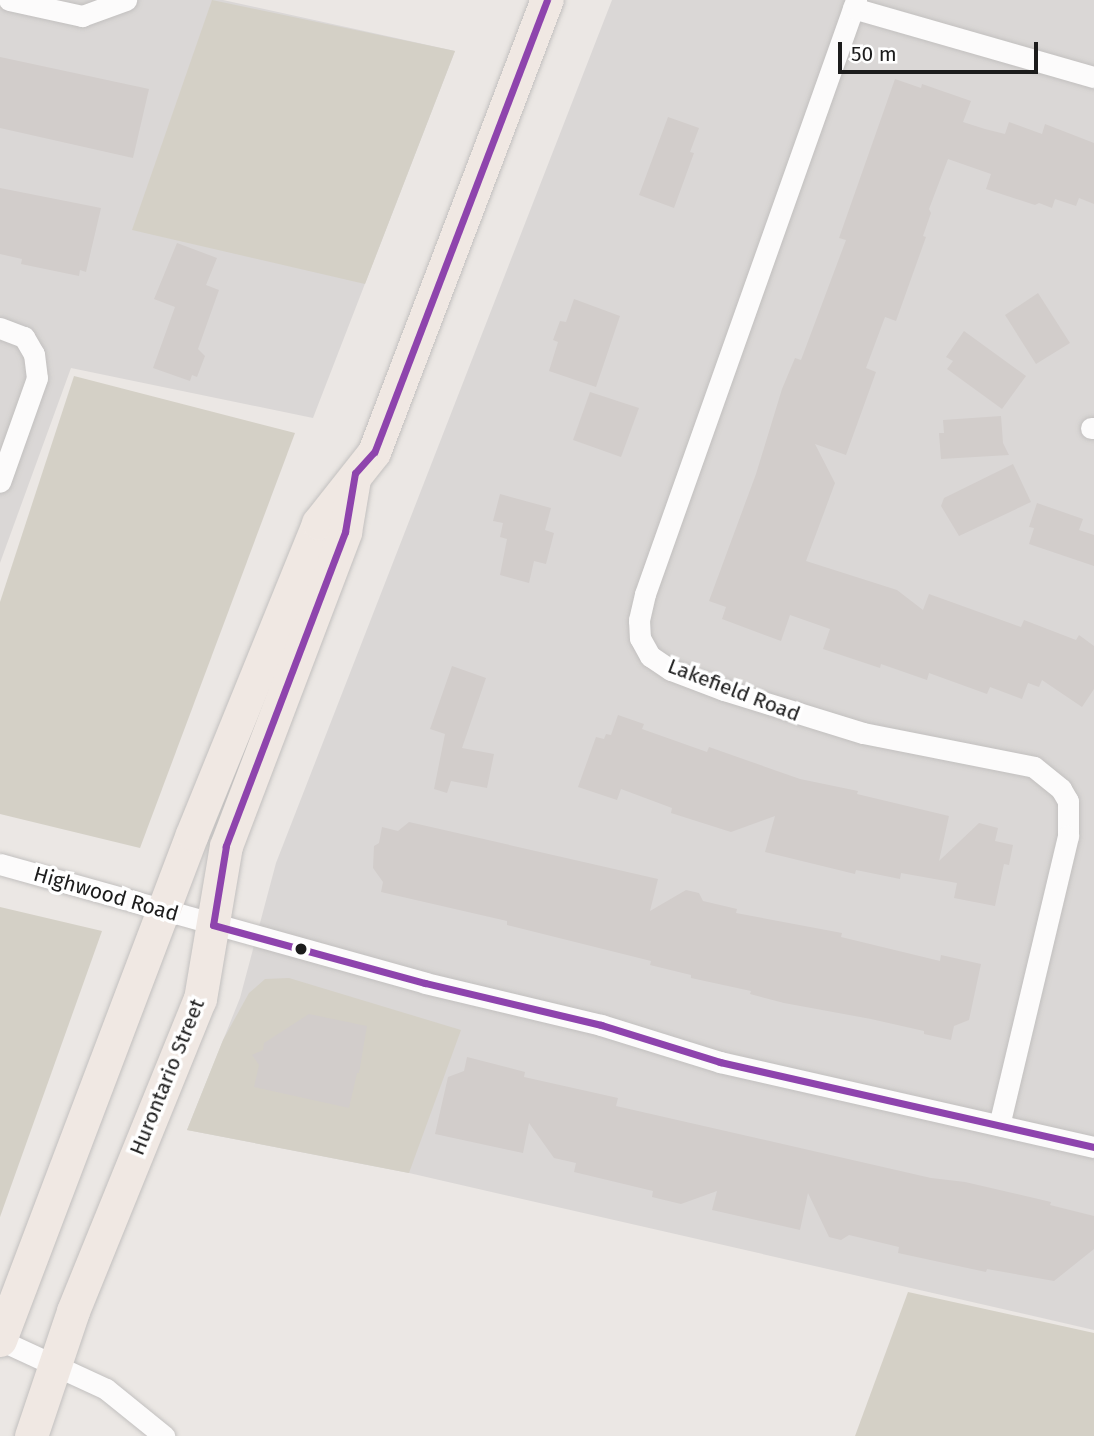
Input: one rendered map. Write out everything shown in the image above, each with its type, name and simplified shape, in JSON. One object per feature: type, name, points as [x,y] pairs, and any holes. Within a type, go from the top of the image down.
[{"type":"main road","name":"Hurontario Street","points":[[0,1340],[163,911],[318,523],[374,452],[547,0]]},
{"type":"main road","name":"Hurontario Street","points":[[31,1436],[73,1311],[200,999],[226,846],[345,532],[355,473]]},
{"type":"street","points":[[9,0],[82,16],[126,0]]},
{"type":"street","points":[[854,4],[1094,77]]},
{"type":"street","name":"Lakefield Road","points":[[854,4],[645,594],[639,620],[640,638],[650,656],[671,670],[724,690],[863,733],[1034,767],[1060,789],[1068,801],[1068,836],[999,1125]]},
{"type":"street","points":[[0,328],[24,337],[34,354],[37,378],[0,482]]},
{"type":"street","name":"Highwood Road","points":[[0,864],[425,984],[600,1025],[720,1062],[1094,1147]]},
{"type":"street","points":[[0,1340],[106,1389],[150,1422],[163,1436]]},
{"type":"shaded area","points":[[0,0],[223,0],[455,51],[313,418],[71,368],[0,563]]},
{"type":"shaded area","points":[[212,0],[455,51],[365,284],[132,230]]},
{"type":"shaded area","points":[[612,0],[1094,0],[1094,1330],[409,1173],[187,1130],[240,998],[276,863]]},
{"type":"shaded area","points":[[74,376],[295,433],[140,848],[0,814],[0,602]]},
{"type":"shaded area","points":[[0,907],[102,931],[0,1217]]},
{"type":"shaded area","points":[[289,978],[461,1030],[409,1173],[187,1130],[223,1040],[249,993],[265,979]]},
{"type":"shaded area","points":[[908,1292],[1094,1333],[1094,1436],[855,1436]]},
{"type":"building","points":[[0,57],[149,89],[133,158],[0,128]]},
{"type":"building","points":[[895,79],[921,88],[922,84],[971,101],[963,122],[1005,134],[1009,122],[1042,134],[1045,124],[1094,143],[1094,204],[1079,198],[1076,206],[1055,199],[1052,208],[1039,203],[1035,205],[986,189],[991,174],[948,159],[929,209],[931,213],[923,236],[926,237],[896,321],[885,317],[866,368],[876,372],[846,455],[815,444],[835,483],[806,561],[897,590],[923,610],[929,594],[1021,627],[1024,620],[1076,640],[1079,635],[1094,646],[1094,689],[1082,707],[1042,680],[1039,687],[1028,683],[1022,699],[990,687],[987,694],[929,673],[927,680],[881,664],[880,668],[823,649],[830,629],[790,615],[781,641],[722,619],[726,607],[709,601],[756,474],[782,389],[795,358],[801,360],[846,240],[839,238]]},
{"type":"building","points":[[668,117],[699,128],[690,152],[694,153],[674,208],[639,195]]},
{"type":"building","points":[[0,188],[101,208],[86,272],[80,270],[79,276],[21,264],[22,259],[0,254]]},
{"type":"building","points":[[177,243],[217,258],[206,285],[219,290],[198,349],[205,356],[197,377],[192,375],[190,381],[153,368],[175,307],[154,299]]},
{"type":"building","points":[[1038,293],[1070,343],[1036,364],[1005,315]]},
{"type":"building","points":[[574,299],[620,316],[596,387],[549,371],[558,342],[553,340],[560,321],[566,322]]},
{"type":"building","points":[[964,331],[1026,376],[1002,409],[947,369],[953,361],[946,357]]},
{"type":"building","points":[[590,392],[639,408],[621,457],[573,440]]},
{"type":"building","points":[[1001,416],[1003,443],[1009,455],[941,459],[939,433],[944,433],[943,420]]},
{"type":"building","points":[[1013,464],[1031,502],[959,536],[941,506],[944,498]]},
{"type":"building","points":[[500,494],[551,508],[545,530],[554,533],[546,564],[534,561],[529,583],[500,575],[507,539],[500,537],[503,523],[493,521]]},
{"type":"building","points":[[1037,503],[1083,519],[1079,530],[1094,535],[1094,566],[1029,544],[1034,528],[1029,527]]},
{"type":"building","points":[[452,666],[486,678],[462,748],[494,754],[487,788],[451,781],[447,793],[434,789],[445,734],[430,729]]},
{"type":"building","points":[[618,715],[644,724],[642,729],[707,752],[709,747],[800,779],[858,791],[857,794],[949,816],[939,861],[979,823],[998,828],[995,841],[1013,845],[1009,865],[1004,864],[995,906],[954,898],[957,883],[901,873],[900,879],[856,870],[855,874],[765,852],[775,816],[731,832],[671,813],[672,808],[621,789],[617,800],[578,787],[596,737],[604,739],[606,734],[611,735]]},
{"type":"building","points":[[409,822],[658,879],[650,911],[686,890],[699,893],[703,901],[737,909],[736,913],[842,933],[841,937],[940,961],[941,955],[981,964],[969,1020],[954,1026],[951,1040],[871,1019],[784,1003],[750,994],[751,991],[691,978],[691,975],[650,965],[651,961],[507,925],[507,921],[381,892],[383,882],[373,868],[374,846],[379,843],[382,827],[398,831]]},
{"type":"building","points":[[309,1014],[367,1026],[359,1073],[349,1108],[254,1087],[259,1065],[252,1055],[263,1050],[264,1043]]},
{"type":"building","points":[[467,1057],[525,1072],[524,1077],[618,1098],[616,1106],[931,1178],[965,1182],[1051,1202],[1050,1205],[1094,1216],[1094,1249],[1054,1281],[987,1269],[986,1272],[898,1253],[899,1247],[849,1235],[841,1240],[829,1237],[808,1193],[800,1230],[712,1210],[717,1191],[681,1204],[652,1197],[653,1191],[574,1172],[576,1163],[554,1158],[529,1123],[523,1153],[435,1134],[448,1077],[464,1071]]},
{"type":"transit line","points":[[547,0],[374,452],[355,473],[345,532],[226,846],[213,925],[425,983],[601,1025],[720,1062],[1094,1147]]}]
